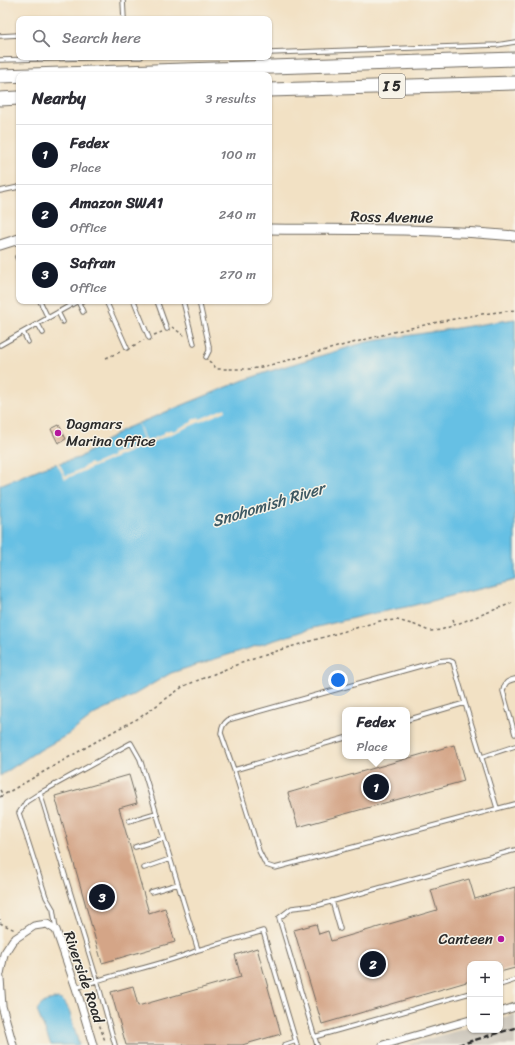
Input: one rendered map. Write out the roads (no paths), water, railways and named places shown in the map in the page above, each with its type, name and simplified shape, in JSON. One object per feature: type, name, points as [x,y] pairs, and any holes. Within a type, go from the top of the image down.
[{"type":"highway","name":"I 5","points":[[121,72],[515,59]]},
{"type":"highway","name":"I 5","points":[[0,76],[16,75]]},
{"type":"highway","name":"I 5","points":[[272,90],[515,83]]},
{"type":"highway","points":[[0,99],[16,98]]},
{"type":"street","name":"Ross Avenue","points":[[272,228],[482,233],[515,236]]},
{"type":"street","points":[[0,245],[16,241]]},
{"type":"street","name":"Riverside Road","points":[[0,974],[4,954],[13,940],[34,926],[47,924],[56,930],[76,988],[93,1045]]},
{"type":"street","points":[[0,978],[2,1006],[12,1045]]},
{"type":"street","points":[[503,1011],[515,1007]]},
{"type":"street","points":[[384,1045],[467,1021]]},
{"type":"lane","points":[[123,0],[124,16]]},
{"type":"lane","points":[[0,36],[16,35]]},
{"type":"lane","points":[[272,53],[497,45],[515,42]]},
{"type":"lane","points":[[0,60],[16,60]]},
{"type":"lane","points":[[0,191],[16,188]]},
{"type":"lane","points":[[41,304],[48,318]]},
{"type":"lane","points":[[0,345],[73,304]]},
{"type":"lane","points":[[79,304],[83,312]]},
{"type":"lane","points":[[107,304],[127,348]]},
{"type":"lane","points":[[135,304],[149,338]]},
{"type":"lane","points":[[158,304],[167,330]]},
{"type":"lane","points":[[184,304],[194,344]]},
{"type":"lane","points":[[200,304],[209,346],[209,351],[206,357]]},
{"type":"lane","points":[[58,312],[63,322]]},
{"type":"lane","points":[[38,324],[44,334]]},
{"type":"lane","points":[[23,332],[28,342]]},
{"type":"lane","points":[[497,808],[453,662],[448,660],[438,661],[228,720],[222,728],[221,733],[259,851],[266,865],[275,868],[515,804]]},
{"type":"lane","points":[[515,679],[508,681],[504,685],[503,691],[515,734]]},
{"type":"lane","points":[[410,719],[465,703]]},
{"type":"lane","points":[[234,770],[342,739]]},
{"type":"lane","points":[[56,930],[53,909],[46,898],[19,813],[26,802],[40,793],[131,743],[140,759],[198,950]]},
{"type":"lane","points":[[482,757],[515,746]]},
{"type":"lane","points":[[40,793],[97,980],[115,1045]]},
{"type":"lane","points":[[129,821],[156,813]]},
{"type":"lane","points":[[135,847],[164,838]]},
{"type":"lane","points":[[317,1045],[279,918],[292,908],[319,905],[515,850]]},
{"type":"lane","points":[[144,868],[170,859]]},
{"type":"lane","points":[[150,892],[178,884]]},
{"type":"lane","points":[[332,901],[340,929]]},
{"type":"lane","points":[[76,988],[97,980],[180,958],[198,950],[263,931],[297,1043],[284,1045]]},
{"type":"lane","points":[[503,984],[515,980]]},
{"type":"lane","points":[[314,1037],[467,994]]},
{"type":"water","name":"Snohomish River","points":[[515,319],[515,580],[411,606],[313,628],[171,673],[127,699],[95,714],[69,734],[33,754],[0,776],[0,485],[44,467],[79,458],[122,430],[244,380],[283,367],[367,342]]},
{"type":"water","points":[[53,999],[62,1000],[69,1010],[79,1045],[51,1045],[37,1011],[44,1003]]},
{"type":"railway","points":[[458,1045],[515,1028]]},
{"type":"place","name":"Dagmars Marina office","points":[[58,433]]},
{"type":"place","name":"Fedex","points":[[376,787]]},
{"type":"place","name":"Safran","points":[[102,897]]},
{"type":"place","name":"Canteen","points":[[501,939]]},
{"type":"place","name":"Amazon SWA1","points":[[373,964]]}]
